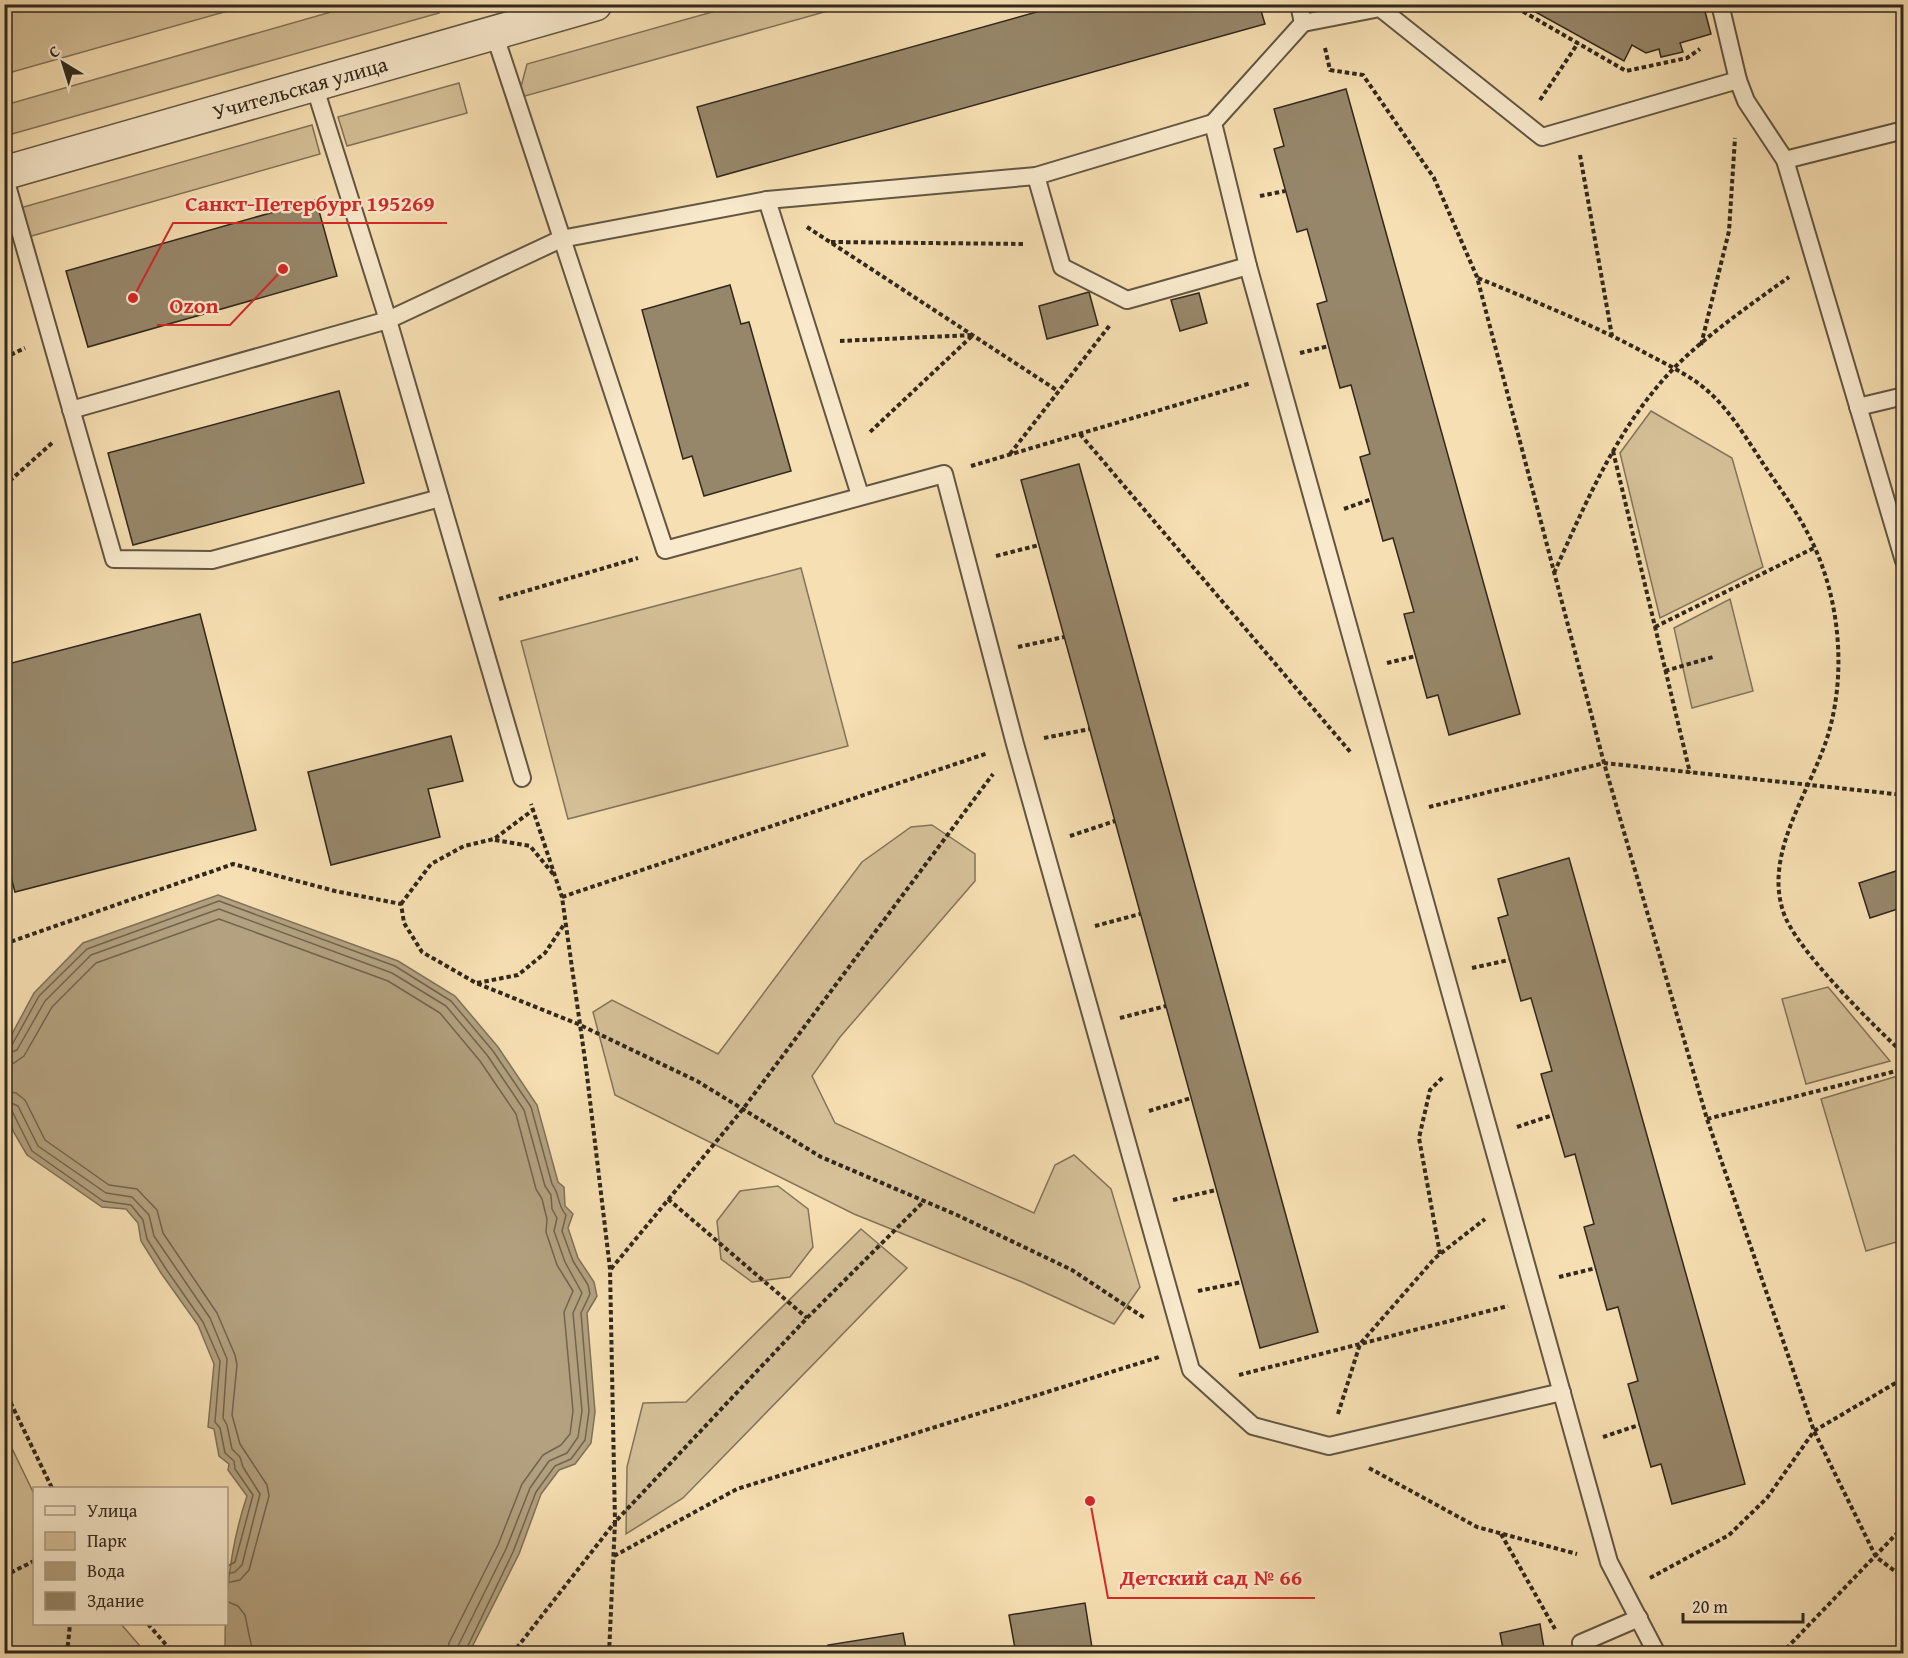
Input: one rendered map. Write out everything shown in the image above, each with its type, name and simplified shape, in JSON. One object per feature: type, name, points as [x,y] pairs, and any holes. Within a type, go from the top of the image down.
[{"type":"street","name":"Учительская улица","points":[[4,174],[595,4]]},
{"type":"lane","points":[[1299,4],[1311,22]]},
{"type":"lane","points":[[1720,4],[1738,80],[1746,100],[1785,160],[1904,561]]},
{"type":"lane","points":[[73,416],[388,321],[561,239],[767,200],[1036,176],[1213,123],[1311,22],[1380,8],[1542,137],[1738,80]]},
{"type":"lane","points":[[494,33],[665,550],[860,495],[944,474],[1015,744],[1191,1370],[1253,1426],[1329,1446],[1562,1392]]},
{"type":"lane","points":[[314,85],[388,321],[522,778]]},
{"type":"lane","points":[[1213,123],[1248,266],[1278,375],[1403,814],[1610,1562],[1658,1653]]},
{"type":"lane","points":[[1785,160],[1904,130]]},
{"type":"lane","points":[[4,174],[114,559],[212,560],[440,498]]},
{"type":"lane","points":[[1036,176],[1062,267],[1128,300],[1248,266]]},
{"type":"lane","points":[[767,200],[860,495]]},
{"type":"lane","points":[[1858,407],[1904,396]]},
{"type":"lane","points":[[1582,1648],[1639,1618]]},
{"type":"path","points":[[4,6],[9,4]]},
{"type":"path","points":[[1509,4],[1626,71],[1687,58],[1708,43],[1728,37]]},
{"type":"path","points":[[1311,22],[1330,70],[1363,75],[1434,178],[1477,277],[1604,763],[1707,1119],[1814,1431],[1876,1557],[1904,1578]]},
{"type":"path","points":[[1524,123],[1578,43]]},
{"type":"path","points":[[1701,345],[1729,231],[1738,80]]},
{"type":"path","points":[[1585,171],[1612,336]]},
{"type":"path","points":[[767,200],[1058,391]]},
{"type":"path","points":[[831,242],[1056,244]]},
{"type":"path","points":[[1554,573],[1612,451],[1636,414],[1674,368],[1755,301],[1814,259]]},
{"type":"path","points":[[1477,277],[1612,336],[1674,368],[1710,393],[1736,425],[1787,498],[1825,573],[1840,661],[1830,728],[1785,841],[1777,878],[1783,913],[1805,947],[1854,1005],[1904,1054]]},
{"type":"path","points":[[1009,455],[1128,300]]},
{"type":"path","points":[[812,343],[973,335]]},
{"type":"path","points":[[847,453],[973,335]]},
{"type":"path","points":[[944,474],[1278,375]]},
{"type":"path","points":[[4,486],[73,416]]},
{"type":"path","points":[[1080,434],[1357,760]]},
{"type":"path","points":[[1612,451],[1690,772]]},
{"type":"path","points":[[968,563],[1039,545]]},
{"type":"path","points":[[1655,627],[1814,548]]},
{"type":"path","points":[[472,608],[665,550]]},
{"type":"path","points":[[991,652],[1065,637]]},
{"type":"path","points":[[1665,671],[1713,657]]},
{"type":"path","points":[[562,897],[1015,744],[1090,729]]},
{"type":"path","points":[[610,1269],[743,1109],[1015,744]]},
{"type":"path","points":[[1403,814],[1604,763],[1904,795]]},
{"type":"path","points":[[522,778],[562,897],[578,1024],[586,1068],[610,1269],[615,1522],[609,1653]]},
{"type":"path","points":[[494,840],[533,810]]},
{"type":"path","points":[[1044,845],[1115,822]]},
{"type":"path","points":[[556,878],[530,846],[494,840],[464,846],[431,864],[401,904],[404,923],[422,952],[476,983],[578,1024],[697,1081],[821,1157],[924,1201],[1072,1270],[1148,1320],[1185,1349]]},
{"type":"path","points":[[4,944],[233,864],[334,891],[401,904]]},
{"type":"path","points":[[1069,933],[1140,914]]},
{"type":"path","points":[[476,983],[518,975],[545,953],[565,923]]},
{"type":"path","points":[[1447,974],[1509,960]]},
{"type":"path","points":[[1094,1025],[1166,1006]]},
{"type":"path","points":[[1440,1254],[1419,1138],[1430,1090],[1469,1052]]},
{"type":"path","points":[[1707,1119],[1904,1069]]},
{"type":"path","points":[[1121,1120],[1191,1098]]},
{"type":"path","points":[[1491,1135],[1553,1115]]},
{"type":"path","points":[[1145,1207],[1216,1190]]},
{"type":"path","points":[[668,1199],[807,1318]]},
{"type":"path","points":[[1509,1200],[1440,1254],[1360,1344],[1329,1446],[1477,1527],[1610,1562]]},
{"type":"path","points":[[512,1653],[615,1522],[807,1318],[924,1201]]},
{"type":"path","points":[[1206,1383],[1360,1344],[1534,1291],[1596,1268]]},
{"type":"path","points":[[1170,1296],[1242,1282]]},
{"type":"path","points":[[614,1556],[737,1489],[1185,1349]]},
{"type":"path","points":[[1626,1592],[1728,1535],[1767,1498],[1814,1431],[1904,1378]]},
{"type":"path","points":[[4,1389],[52,1487]]},
{"type":"path","points":[[1577,1446],[1640,1425]]},
{"type":"path","points":[[1780,1653],[1904,1526]]},
{"type":"path","points":[[1500,1533],[1555,1629],[1582,1648]]},
{"type":"path","points":[[4,1576],[33,1562]]},
{"type":"path","points":[[67,1653],[70,1625]]},
{"type":"path","points":[[150,1625],[174,1653]]},
{"type":"green space","points":[[5,4],[249,4],[249,5],[5,74]]},
{"type":"green space","points":[[359,4],[437,5],[439,13],[5,136],[5,105]]},
{"type":"green space","points":[[737,5],[849,5],[518,98],[527,64]]},
{"type":"green space","points":[[459,83],[467,113],[347,146],[338,117]]},
{"type":"green space","points":[[312,125],[320,154],[28,237],[20,208]]},
{"type":"green space","points":[[1651,411],[1732,458],[1763,567],[1660,618],[1620,453]]},
{"type":"green space","points":[[801,568],[848,746],[568,819],[521,641]]},
{"type":"green space","points":[[1730,599],[1753,691],[1692,708],[1674,628]]},
{"type":"green space","points":[[932,825],[975,854],[975,881],[840,1037],[812,1076],[835,1123],[1034,1213],[1055,1165],[1074,1155],[1111,1189],[1140,1287],[1114,1324],[1022,1282],[854,1214],[615,1095],[593,1012],[612,1000],[718,1054],[862,862],[911,827]]},
{"type":"green space","points":[[1828,987],[1890,1061],[1806,1084],[1782,999]]},
{"type":"green space","points":[[1901,1075],[1904,1084],[1903,1240],[1866,1251],[1821,1099]]},
{"type":"green space","points":[[778,1186],[808,1209],[813,1247],[790,1277],[752,1282],[721,1259],[717,1221],[740,1191]]},
{"type":"green space","points":[[861,1229],[907,1268],[683,1498],[626,1534],[627,1467],[643,1403],[686,1402]]},
{"type":"green space","points":[[5,1434],[33,1492],[33,1625],[122,1625],[146,1653],[5,1653]]},
{"type":"water","points":[[218,895],[398,961],[455,996],[498,1047],[537,1105],[558,1182],[564,1187],[565,1206],[573,1214],[568,1228],[578,1258],[594,1282],[597,1296],[587,1313],[595,1412],[591,1443],[575,1464],[559,1470],[541,1494],[519,1554],[469,1653],[232,1654],[225,1646],[230,1571],[236,1533],[247,1496],[228,1470],[229,1464],[219,1456],[214,1429],[208,1427],[214,1364],[198,1325],[141,1241],[138,1223],[126,1209],[102,1207],[27,1155],[13,1131],[5,1106],[5,1047],[34,993],[83,943]]},
{"type":"building","points":[[1065,4],[1259,4],[1265,24],[717,177],[697,107]]},
{"type":"building","points":[[1703,4],[1711,34],[1680,43],[1683,52],[1661,57],[1659,49],[1646,53],[1632,45],[1624,61],[1523,5]]},
{"type":"building","points":[[1346,89],[1520,714],[1449,735],[1438,695],[1427,698],[1404,614],[1414,612],[1393,538],[1383,541],[1360,457],[1370,454],[1351,385],[1340,388],[1317,304],[1327,301],[1307,229],[1297,232],[1274,149],[1284,146],[1274,109]]},
{"type":"building","points":[[316,200],[337,276],[88,347],[66,271]]},
{"type":"building","points":[[730,285],[741,324],[749,322],[791,471],[704,496],[692,456],[683,459],[642,310]]},
{"type":"building","points":[[1089,292],[1098,325],[1047,339],[1039,306]]},
{"type":"building","points":[[1199,293],[1207,323],[1180,331],[1171,300]]},
{"type":"building","points":[[339,391],[364,483],[133,545],[108,453]]},
{"type":"building","points":[[1079,464],[1318,1332],[1260,1348],[1021,480]]},
{"type":"building","points":[[200,614],[256,830],[15,892],[4,851],[4,665]]},
{"type":"building","points":[[451,736],[463,781],[428,789],[440,837],[331,865],[308,772]]},
{"type":"building","points":[[1569,858],[1745,1484],[1672,1504],[1661,1464],[1651,1467],[1628,1384],[1638,1381],[1618,1307],[1607,1310],[1584,1227],[1594,1224],[1575,1154],[1565,1157],[1541,1074],[1552,1071],[1531,998],[1521,1001],[1498,918],[1508,915],[1498,879]]},
{"type":"building","points":[[1896,871],[1904,894],[1904,907],[1870,918],[1859,883]]},
{"type":"building","points":[[1085,1603],[1093,1654],[1016,1654],[1009,1615]]},
{"type":"building","points":[[1540,1624],[1545,1654],[1504,1654],[1500,1633]]},
{"type":"building","points":[[903,1633],[907,1654],[830,1654],[828,1645]]},
{"type":"place","name":"Ozon","points":[[283,269]]},
{"type":"place","name":"Санкт-Петербург 195269","points":[[133,298]]},
{"type":"place","name":"Детский сад № 66","points":[[1090,1501]]}]
